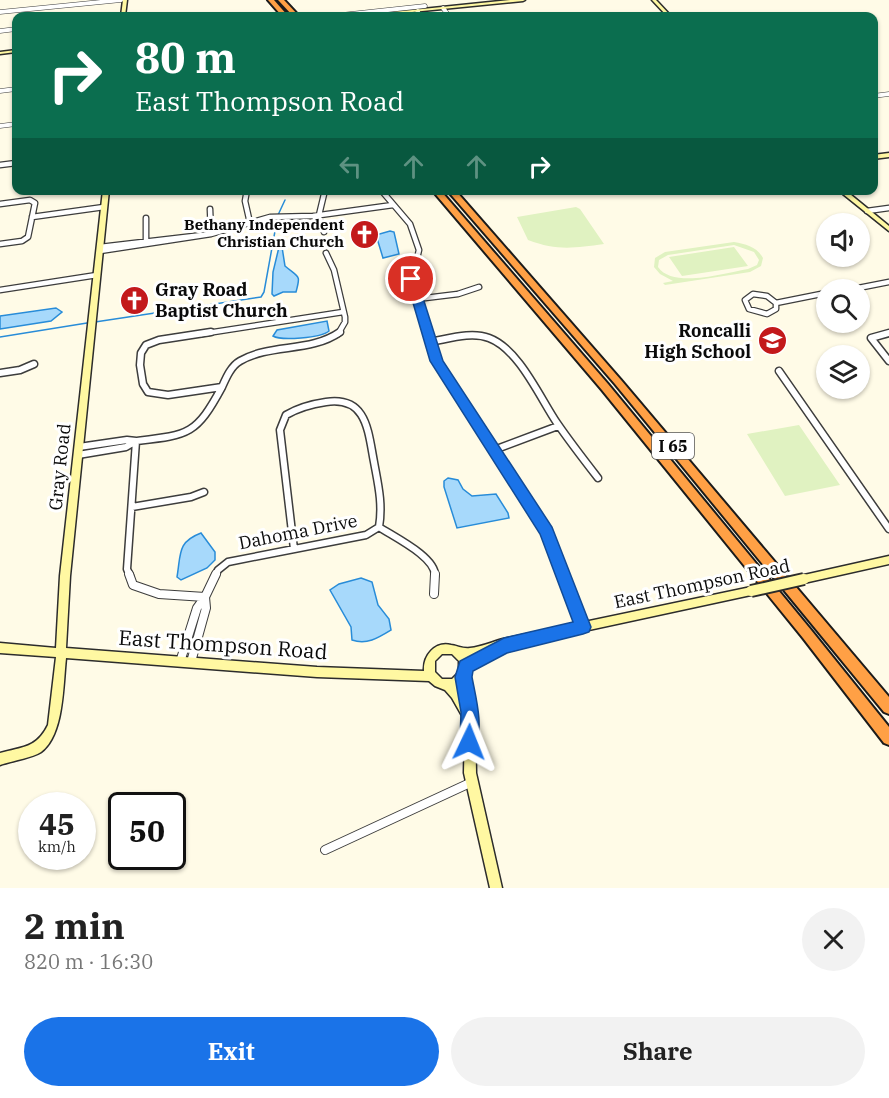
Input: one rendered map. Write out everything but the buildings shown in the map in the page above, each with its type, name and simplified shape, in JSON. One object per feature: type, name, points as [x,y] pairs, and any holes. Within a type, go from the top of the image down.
[{"type":"highway","points":[[271,0],[282,12]]},
{"type":"highway","points":[[281,0],[292,12]]},
{"type":"highway","name":"I 65","points":[[439,195],[655,447],[889,738]]},
{"type":"highway","name":"I 65","points":[[454,195],[618,382],[889,707]]},
{"type":"main road","points":[[407,12],[426,8],[523,0]]},
{"type":"main road","points":[[654,0],[665,12]]},
{"type":"main road","points":[[847,195],[889,229]]},
{"type":"main road","name":"Gray Road","points":[[0,759],[24,754],[43,744],[53,726],[61,653],[65,576],[98,275]]},
{"type":"main road","name":"East Thompson Road","points":[[458,652],[469,653],[889,560]]},
{"type":"main road","name":"East Thompson Road","points":[[465,671],[504,646],[522,641]]},
{"type":"main road","name":"East Thompson Road","points":[[0,648],[180,662],[431,676]]},
{"type":"main road","points":[[465,671],[453,684],[447,685],[435,681],[431,676],[429,664],[431,658],[440,651],[452,650],[458,652],[465,671],[470,712],[469,767],[496,888]]},
{"type":"main road","name":"East Thompson Road","points":[[383,674],[429,664]]},
{"type":"main road","points":[[447,685],[457,696],[469,720]]},
{"type":"street","points":[[0,12],[123,0]]},
{"type":"street","points":[[379,12],[426,8],[422,0]]},
{"type":"street","points":[[443,8],[446,12]]},
{"type":"street","name":"Gray Road","points":[[98,275],[105,195]]},
{"type":"street","points":[[246,195],[245,201],[250,223]]},
{"type":"street","points":[[324,195],[320,215],[324,232]]},
{"type":"street","points":[[385,195],[410,224],[419,250],[411,277],[439,365],[547,531],[583,627]]},
{"type":"street","points":[[0,204],[33,201],[35,203],[29,235],[25,239],[0,244]]},
{"type":"street","points":[[100,249],[212,234],[278,216],[320,215],[393,205]]},
{"type":"street","points":[[32,216],[104,207]]},
{"type":"street","points":[[867,211],[889,208]]},
{"type":"street","points":[[210,209],[212,234]]},
{"type":"street","points":[[146,218],[146,243]]},
{"type":"street","points":[[78,451],[126,447],[136,441],[193,432],[203,422],[230,372],[242,359],[262,352],[318,344],[334,337],[346,321],[333,264],[326,253]]},
{"type":"street","points":[[0,290],[98,275]]},
{"type":"street","points":[[870,286],[889,282]]},
{"type":"street","points":[[417,299],[458,294],[479,287]]},
{"type":"street","points":[[776,303],[774,312],[762,314],[749,309],[745,300],[749,296],[758,294],[767,296],[776,303],[816,295]]},
{"type":"street","points":[[222,387],[168,395],[148,392],[140,379],[142,350],[149,343],[159,340],[343,312]]},
{"type":"street","points":[[889,333],[872,338],[889,361]]},
{"type":"street","points":[[430,342],[475,336],[490,338],[500,343],[535,387],[558,426],[598,478]]},
{"type":"street","points":[[0,373],[20,370],[34,364]]},
{"type":"street","points":[[779,371],[889,529]]},
{"type":"street","points":[[294,549],[280,430],[286,415],[300,408],[341,400],[348,402],[355,405],[366,420],[383,503],[379,528],[427,558],[435,571],[434,594]]},
{"type":"street","points":[[494,450],[558,426]]},
{"type":"street","points":[[136,441],[127,569],[133,585],[148,592],[205,597]]},
{"type":"street","points":[[132,507],[191,497],[204,492]]},
{"type":"street","name":"Dahoma Drive","points":[[180,662],[197,608],[205,597],[213,577],[228,562],[366,534],[379,528]]},
{"type":"street","name":"Dahoma Drive","points":[[191,662],[206,608],[205,597]]},
{"type":"street","points":[[325,850],[472,782]]},
{"type":"green space","points":[[576,207],[580,209],[604,244],[566,248],[528,240],[517,217]]},
{"type":"green space","points":[[734,242],[751,247],[763,258],[761,266],[750,272],[665,285],[663,283],[673,281],[660,274],[654,267],[655,258],[665,252]],"holes":[[[734,245],[754,252],[759,260],[757,265],[713,276],[675,277],[665,274],[658,267],[659,260],[668,255]]]},
{"type":"green space","points":[[734,247],[748,266],[682,276],[669,257]]},
{"type":"green space","points":[[799,425],[840,485],[785,496],[747,434]]},
{"type":"water","points":[[394,232],[399,254],[383,258],[376,235]]},
{"type":"water","points":[[279,247],[282,247],[285,266],[298,277],[298,282],[296,292],[283,292],[274,296],[272,294],[273,272]]},
{"type":"water","points":[[56,308],[62,312],[51,321],[0,329],[0,316]]},
{"type":"water","points":[[327,321],[329,331],[318,335],[292,338],[273,336],[277,330]]},
{"type":"water","points":[[448,478],[458,480],[463,489],[472,496],[496,494],[509,518],[457,528],[444,487],[444,481]]},
{"type":"water","points":[[201,533],[215,552],[215,560],[207,568],[181,580],[177,577],[184,545]]},
{"type":"water","points":[[361,578],[372,582],[378,605],[389,619],[391,630],[377,638],[363,642],[352,640],[351,627],[330,590],[339,584]]},
{"type":"waterway","points":[[278,215],[285,200]]},
{"type":"waterway","points":[[95,322],[261,297],[264,292],[277,220]]},
{"type":"waterway","points":[[0,337],[87,323]]},
{"type":"place","name":"Bethany Independent Christian Church","points":[[365,234]]},
{"type":"place","name":"Gray Road Baptist Church","points":[[134,300]]},
{"type":"place","name":"Roncalli High School","points":[[772,341]]},
{"type":"route","points":[[411,279],[434,356],[547,531],[583,627],[504,646],[466,666],[463,677],[464,692],[470,712],[469,742]]}]
